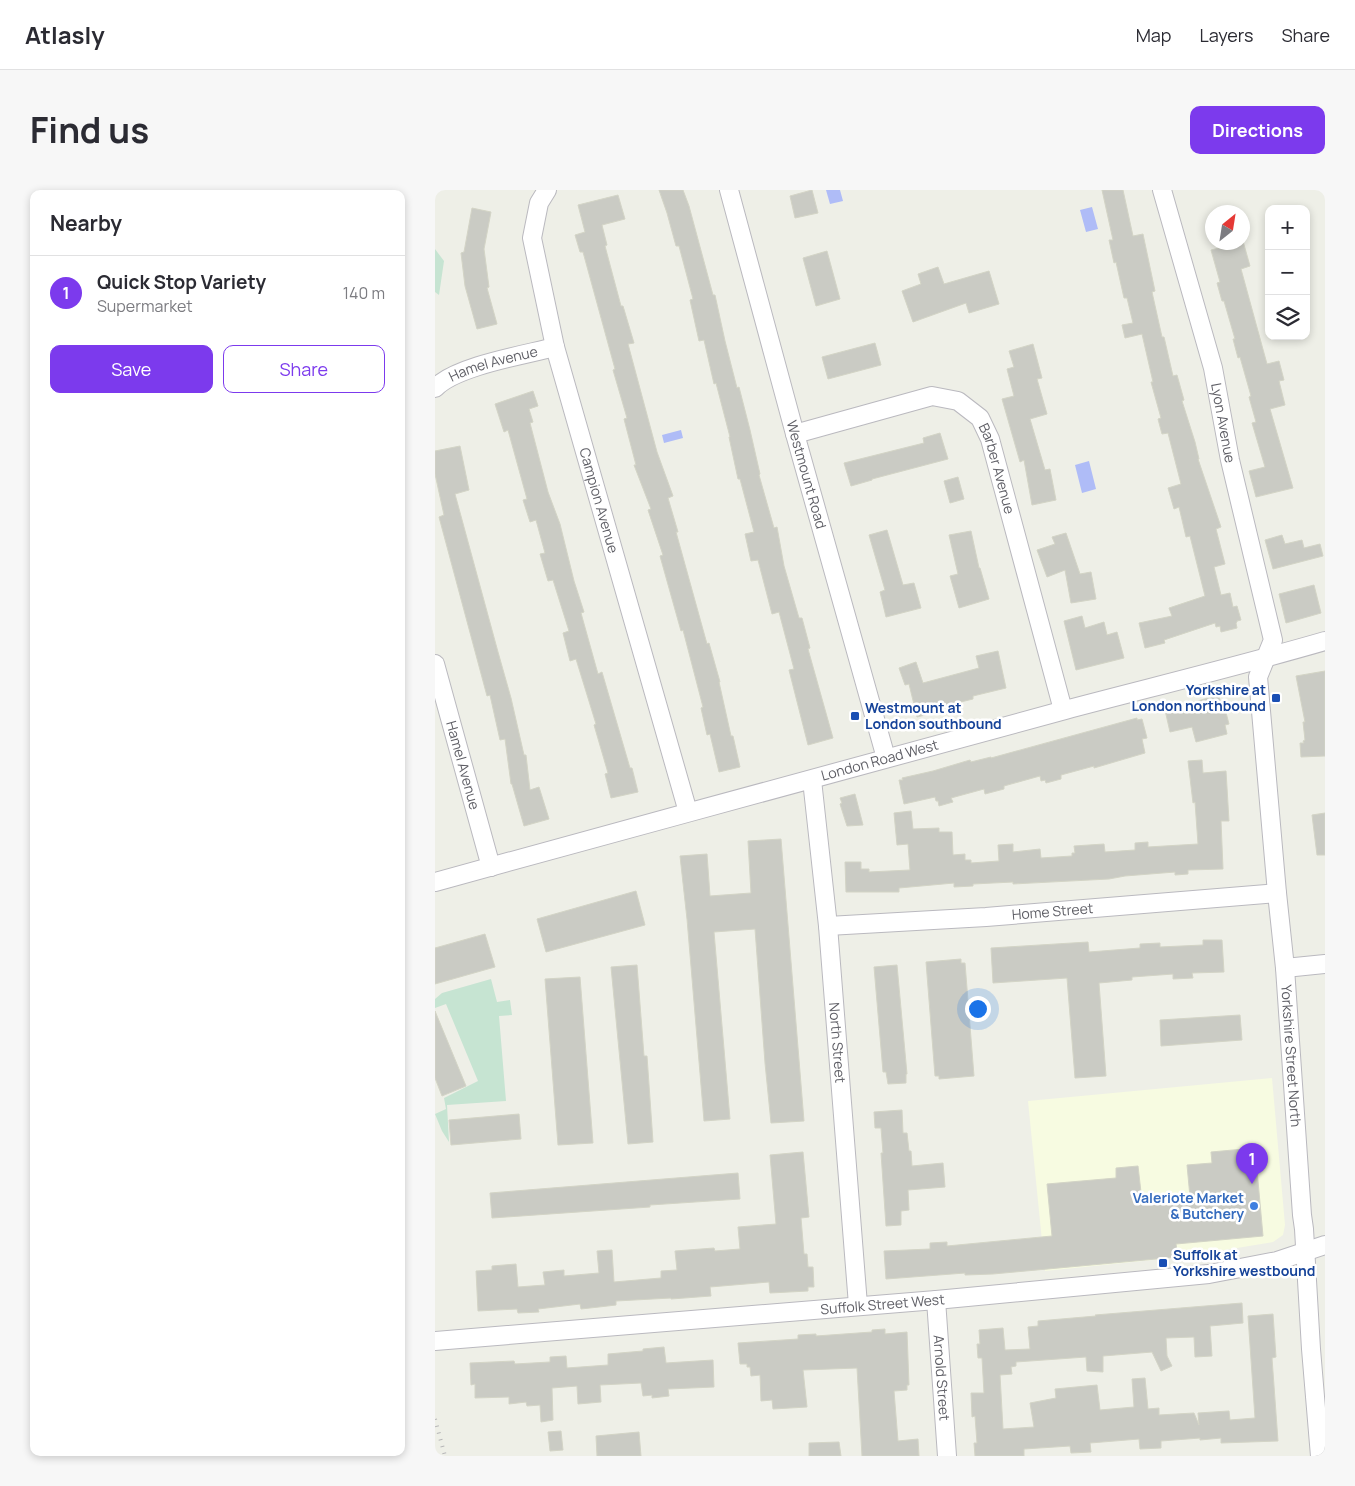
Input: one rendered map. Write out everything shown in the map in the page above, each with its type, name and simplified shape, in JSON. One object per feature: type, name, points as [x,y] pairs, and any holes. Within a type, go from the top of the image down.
[{"type":"street","name":"Campion Avenue","points":[[547,190],[539,203],[531,238],[555,346],[688,812]]},
{"type":"street","name":"Westmount Road","points":[[729,190],[886,758]]},
{"type":"street","name":"Lyon Avenue","points":[[1162,190],[1213,368],[1230,460],[1273,640],[1267,657]]},
{"type":"street","name":"Hamel Avenue","points":[[435,388],[460,372],[555,346]]},
{"type":"street","name":"Barber Avenue","points":[[795,434],[932,396],[958,401],[980,418],[990,439],[1063,710]]},
{"type":"street","name":"London Road West","points":[[435,882],[1063,710],[1325,642]]},
{"type":"street","name":"Yorkshire Street North","points":[[1267,657],[1258,676],[1285,968],[1320,1456]]},
{"type":"street","name":"Hamel Avenue","points":[[435,664],[491,867]]},
{"type":"street","name":"North Street","points":[[811,780],[827,926],[858,1305]]},
{"type":"street","name":"Home Street","points":[[827,926],[986,917],[1277,893]]},
{"type":"street","points":[[1285,968],[1325,964]]},
{"type":"street","name":"Suffolk Street West","points":[[435,1341],[936,1300],[1209,1274],[1277,1261],[1325,1245]]},
{"type":"street","name":"Arnold Street","points":[[936,1300],[947,1456]]},
{"type":"shaded area","points":[[435,249],[444,261],[439,295],[435,292]]},
{"type":"shaded area","points":[[491,979],[497,1002],[510,1000],[512,1015],[499,1016],[506,1101],[447,1105],[449,1142],[435,1114],[446,1109],[444,1098],[478,1081],[446,1004],[435,1008],[435,999],[442,993]]},
{"type":"shaded area","points":[[1272,1078],[1285,1225],[1283,1235],[1273,1242],[1182,1257],[1045,1271],[1028,1101]]},
{"type":"water","points":[[826,190],[840,190],[843,201],[830,204]]},
{"type":"water","points":[[1092,207],[1098,229],[1086,232],[1080,210]]},
{"type":"water","points":[[681,430],[683,438],[664,443],[662,435]]},
{"type":"water","points":[[1089,461],[1096,489],[1082,493],[1075,465]]},
{"type":"building","points":[[659,190],[683,190],[689,206],[713,295],[715,295],[737,388],[739,387],[759,475],[774,528],[777,527],[784,566],[799,618],[802,618],[810,648],[808,649],[833,738],[808,745],[789,670],[794,669],[779,612],[772,614],[758,560],[751,561],[745,534],[754,532],[740,479],[738,479],[730,437],[716,383],[714,384],[704,340],[699,341],[690,300],[693,299],[679,246],[676,246]]},
{"type":"building","points":[[812,190],[818,213],[795,218],[790,196]]},
{"type":"building","points":[[1102,190],[1123,190],[1133,236],[1143,234],[1155,291],[1152,292],[1162,337],[1164,337],[1173,376],[1177,375],[1198,459],[1221,527],[1216,529],[1225,564],[1214,567],[1221,595],[1230,593],[1233,607],[1237,606],[1241,620],[1236,623],[1237,628],[1221,632],[1220,626],[1216,627],[1215,623],[1164,640],[1165,643],[1145,648],[1139,623],[1172,616],[1169,608],[1205,596],[1190,536],[1186,537],[1179,507],[1174,509],[1168,488],[1181,484],[1168,433],[1162,434],[1158,419],[1161,418],[1151,382],[1153,382],[1142,334],[1125,338],[1122,325],[1133,323],[1127,298],[1124,298],[1116,262],[1114,263],[1109,240],[1113,240]]},
{"type":"building","points":[[618,195],[625,219],[602,225],[607,245],[605,246],[621,306],[623,306],[634,343],[628,344],[657,452],[673,496],[668,498],[678,532],[676,532],[707,644],[709,643],[720,682],[731,736],[733,736],[740,767],[719,772],[710,734],[707,735],[701,708],[703,707],[683,630],[681,631],[660,556],[663,555],[648,510],[651,509],[634,465],[636,465],[624,419],[627,418],[613,370],[615,369],[583,252],[580,252],[575,235],[585,232],[578,205]]},
{"type":"building","points":[[472,208],[491,212],[484,249],[489,287],[487,288],[497,324],[477,329],[465,286],[461,253],[464,252]]},
{"type":"building","points":[[1211,250],[1246,250],[1250,266],[1241,269],[1267,364],[1279,361],[1284,380],[1279,381],[1285,405],[1270,409],[1293,488],[1256,497],[1249,471],[1265,467],[1252,423],[1256,422],[1249,397],[1251,396],[1240,357],[1238,358],[1233,339],[1235,339],[1224,301],[1222,301],[1217,283],[1220,282]]},
{"type":"building","points":[[827,251],[840,299],[816,306],[803,258]]},
{"type":"building","points":[[938,267],[944,284],[989,271],[999,304],[969,313],[966,303],[913,322],[902,291],[921,284],[918,274]]},
{"type":"building","points":[[875,343],[881,365],[828,379],[822,357]]},
{"type":"building","points":[[1033,344],[1042,378],[1037,379],[1047,414],[1030,419],[1045,470],[1050,469],[1056,500],[1032,505],[1024,460],[1020,462],[1002,399],[1014,396],[1007,369],[1014,367],[1009,351]]},
{"type":"building","points":[[533,391],[538,406],[529,409],[533,422],[530,423],[548,492],[560,524],[584,612],[581,613],[598,674],[602,672],[638,792],[611,798],[605,774],[608,773],[594,725],[596,724],[576,659],[570,661],[563,633],[569,631],[553,580],[548,581],[540,554],[545,553],[536,520],[530,522],[523,500],[527,499],[508,430],[504,432],[495,404]]},
{"type":"building","points":[[940,433],[948,459],[851,486],[844,463],[924,443],[923,438]]},
{"type":"building","points":[[460,446],[469,490],[455,494],[511,698],[524,755],[526,755],[530,790],[539,787],[549,819],[524,826],[511,784],[505,739],[500,740],[490,695],[487,696],[439,517],[444,515],[435,474],[435,451]]},
{"type":"building","points":[[958,477],[964,499],[950,503],[944,481]]},
{"type":"building","points":[[887,530],[903,585],[914,583],[921,608],[886,617],[880,592],[885,590],[869,535]]},
{"type":"building","points":[[971,531],[979,568],[989,599],[959,608],[950,576],[958,574],[949,535]]},
{"type":"building","points":[[1066,533],[1080,574],[1091,572],[1096,599],[1071,603],[1065,570],[1047,577],[1037,550],[1055,544],[1052,537]]},
{"type":"building","points":[[1282,535],[1285,544],[1302,540],[1304,548],[1320,544],[1323,556],[1273,569],[1265,540]]},
{"type":"building","points":[[1314,585],[1321,613],[1286,623],[1279,594]]},
{"type":"building","points":[[1082,616],[1085,628],[1104,622],[1107,635],[1117,632],[1124,658],[1076,670],[1064,621]]},
{"type":"building","points":[[998,651],[1006,688],[973,696],[973,699],[936,708],[937,712],[917,717],[909,684],[905,685],[899,668],[916,662],[923,683],[979,668],[976,656]]},
{"type":"building","points":[[1325,671],[1325,756],[1301,757],[1300,743],[1304,743],[1303,741],[1305,740],[1303,722],[1305,722],[1296,676]]},
{"type":"building","points":[[1219,695],[1221,706],[1224,705],[1229,724],[1225,725],[1227,734],[1196,742],[1192,727],[1170,732],[1165,710]]},
{"type":"building","points":[[1137,718],[1137,720],[1142,719],[1147,738],[1142,739],[1145,753],[1094,768],[1094,766],[1061,775],[1061,779],[1046,783],[1045,780],[1041,781],[1040,776],[1004,786],[1004,789],[985,794],[984,789],[951,798],[953,802],[939,806],[935,797],[904,804],[899,780],[903,780],[902,778],[970,760],[971,762],[991,758]]},
{"type":"building","points":[[1202,760],[1203,773],[1226,771],[1229,821],[1221,821],[1223,869],[1188,870],[1188,874],[1175,875],[1175,872],[1109,879],[1013,884],[1013,882],[973,884],[973,886],[954,887],[954,883],[899,888],[899,892],[846,892],[845,862],[861,862],[861,869],[869,869],[869,872],[910,870],[908,844],[897,845],[894,813],[911,811],[913,829],[939,828],[939,832],[952,832],[953,855],[965,854],[965,860],[971,860],[971,863],[999,861],[998,845],[1013,844],[1013,852],[1040,849],[1041,858],[1072,856],[1072,853],[1075,853],[1074,846],[1104,844],[1105,852],[1135,850],[1135,843],[1148,842],[1148,847],[1198,844],[1195,802],[1193,803],[1188,761]]},
{"type":"building","points":[[855,794],[863,825],[847,826],[840,798]]},
{"type":"building","points":[[1325,813],[1325,855],[1317,855],[1312,815]]},
{"type":"building","points":[[781,839],[804,1121],[771,1123],[755,929],[714,932],[730,1119],[704,1121],[680,856],[707,854],[710,896],[751,893],[748,841]]},
{"type":"building","points":[[636,891],[645,925],[546,952],[537,919]]},
{"type":"building","points":[[485,934],[495,967],[435,984],[435,948]]},
{"type":"building","points":[[1203,940],[1222,940],[1224,972],[1192,973],[1193,978],[1173,979],[1173,974],[1132,977],[1132,980],[1099,983],[1106,1076],[1075,1078],[1067,978],[993,983],[991,948],[1088,942],[1089,952],[1140,948],[1140,944],[1160,943],[1160,947],[1203,945]]},
{"type":"building","points":[[961,959],[961,963],[965,963],[974,1076],[939,1079],[939,1076],[935,1076],[926,962]]},
{"type":"building","points":[[637,965],[644,1056],[647,1056],[653,1142],[628,1144],[611,967]]},
{"type":"building","points":[[897,965],[907,1074],[906,1083],[888,1084],[886,1072],[883,1072],[874,967]]},
{"type":"building","points":[[580,977],[593,1143],[558,1145],[545,979]]},
{"type":"building","points":[[435,1011],[466,1086],[442,1096],[435,1078]]},
{"type":"building","points":[[1240,1015],[1242,1040],[1161,1046],[1160,1020]]},
{"type":"building","points":[[902,1110],[903,1133],[907,1133],[912,1166],[943,1163],[945,1187],[908,1190],[909,1210],[901,1211],[901,1225],[886,1226],[881,1128],[875,1128],[874,1112]]},
{"type":"building","points":[[519,1114],[521,1139],[451,1145],[449,1120]]},
{"type":"building","points":[[1255,1148],[1263,1236],[1176,1244],[1178,1257],[993,1274],[965,1275],[965,1273],[886,1279],[884,1251],[930,1249],[930,1243],[947,1242],[947,1246],[1052,1236],[1047,1184],[1116,1178],[1116,1168],[1138,1166],[1142,1201],[1190,1197],[1187,1165],[1212,1163],[1211,1152]]},
{"type":"building","points":[[803,1152],[809,1217],[801,1218],[804,1254],[807,1254],[808,1267],[813,1267],[814,1287],[808,1287],[808,1291],[770,1293],[769,1282],[710,1287],[711,1296],[616,1301],[616,1305],[581,1309],[580,1304],[538,1309],[539,1312],[518,1313],[517,1309],[478,1311],[476,1271],[492,1270],[492,1266],[516,1264],[518,1287],[545,1285],[543,1272],[564,1270],[564,1276],[599,1273],[597,1251],[612,1250],[614,1282],[661,1278],[661,1271],[677,1270],[675,1251],[714,1248],[715,1251],[740,1249],[738,1227],[776,1224],[770,1155]]},
{"type":"building","points":[[738,1173],[740,1199],[492,1218],[490,1193]]},
{"type":"building","points":[[1242,1303],[1243,1323],[1210,1326],[1212,1356],[1195,1357],[1194,1337],[1166,1338],[1167,1356],[1172,1366],[1161,1371],[1152,1352],[1103,1356],[1103,1372],[1087,1371],[1086,1357],[1016,1362],[1016,1366],[1011,1367],[1012,1374],[1000,1375],[1003,1429],[1034,1427],[1030,1403],[1056,1398],[1055,1389],[1097,1385],[1100,1410],[1134,1407],[1132,1379],[1145,1378],[1148,1409],[1159,1408],[1159,1415],[1194,1413],[1199,1425],[1198,1413],[1229,1411],[1230,1420],[1255,1418],[1248,1316],[1273,1314],[1276,1357],[1272,1358],[1278,1441],[1221,1443],[1221,1438],[1200,1440],[1200,1438],[1161,1441],[1161,1448],[1140,1449],[1139,1439],[1090,1443],[1091,1452],[1071,1453],[1070,1446],[1024,1449],[1024,1456],[975,1456],[974,1443],[977,1443],[975,1416],[972,1417],[971,1393],[984,1393],[982,1358],[978,1358],[979,1330],[1003,1328],[1005,1350],[1030,1349],[1028,1327],[1038,1326],[1038,1321]]},
{"type":"building","points":[[885,1329],[885,1334],[907,1332],[909,1385],[907,1385],[907,1390],[894,1391],[898,1441],[918,1439],[919,1456],[862,1456],[857,1368],[803,1370],[807,1407],[773,1409],[772,1400],[761,1401],[760,1375],[751,1376],[750,1367],[747,1367],[747,1364],[740,1364],[738,1343],[798,1339],[798,1335],[816,1334],[816,1336],[872,1332],[872,1330]]},
{"type":"building","points":[[664,1347],[666,1363],[713,1360],[714,1387],[668,1389],[669,1396],[652,1398],[652,1395],[643,1396],[641,1383],[600,1385],[601,1402],[578,1404],[577,1386],[552,1388],[553,1420],[541,1422],[540,1405],[527,1406],[526,1402],[509,1404],[509,1397],[475,1398],[475,1384],[471,1385],[470,1363],[514,1361],[515,1364],[550,1362],[550,1357],[566,1356],[567,1368],[608,1365],[608,1354]]},
{"type":"building","points":[[561,1431],[563,1450],[550,1451],[548,1432]]},
{"type":"building","points":[[639,1432],[641,1456],[597,1456],[596,1436]]},
{"type":"building","points":[[839,1442],[841,1456],[809,1456],[809,1443]]},
{"type":"railway","points":[[435,1419],[445,1456]]},
{"type":"place","name":"Yorkshire at London northbound","points":[[1276,698]]},
{"type":"place","name":"Westmount at London southbound","points":[[855,716]]},
{"type":"place","name":"Quick Stop Variety","points":[[1252,1184]]},
{"type":"place","name":"Valeriote Market & Butchery","points":[[1254,1206]]},
{"type":"place","name":"Suffolk at Yorkshire westbound","points":[[1163,1263]]}]
